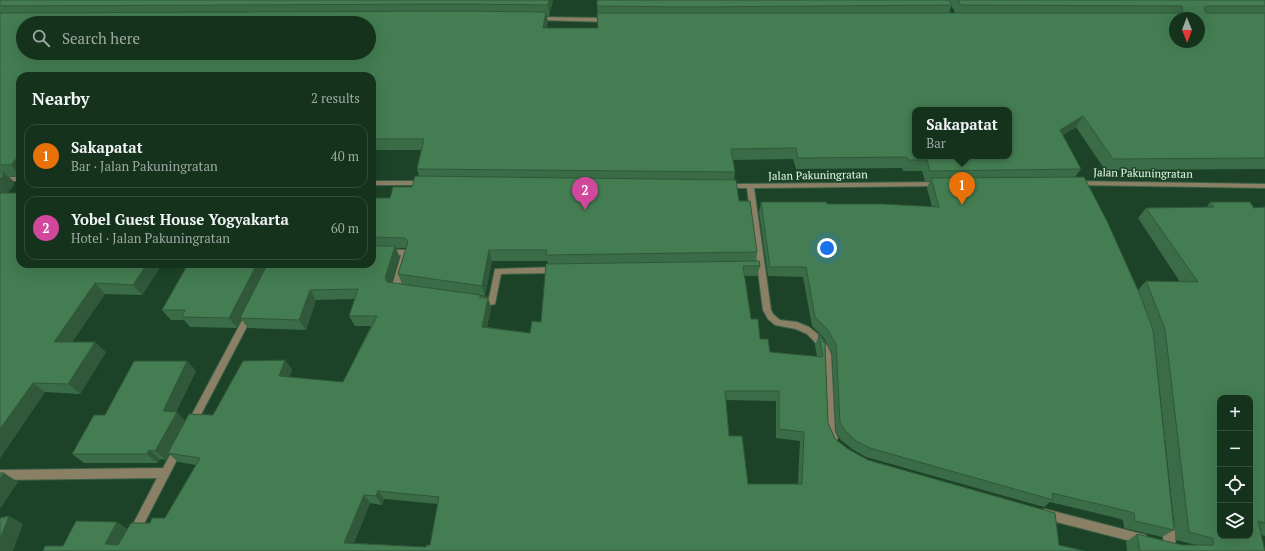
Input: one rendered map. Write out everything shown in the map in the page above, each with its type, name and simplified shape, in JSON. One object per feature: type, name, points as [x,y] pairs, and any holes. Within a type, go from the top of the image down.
[{"type":"street","points":[[531,19],[617,20]]},
{"type":"street","points":[[0,179],[16,179]]},
{"type":"street","points":[[376,183],[435,183]]},
{"type":"street","name":"Jalan Pakuningratan","points":[[1069,183],[1087,186],[1265,186]]},
{"type":"street","name":"Jalan Pakuningratan","points":[[719,186],[950,184]]},
{"type":"street","points":[[750,186],[757,267],[767,310],[775,321],[783,325],[801,326],[818,339],[827,354],[830,432],[836,444]]},
{"type":"street","points":[[376,252],[406,252],[395,289],[410,291]]},
{"type":"street","points":[[470,299],[492,302],[498,271],[562,270]]},
{"type":"street","points":[[124,551],[252,309]]},
{"type":"street","points":[[0,475],[165,473]]},
{"type":"street","points":[[1038,512],[1182,549]]},
{"type":"street","points":[[1162,544],[1167,516]]},
{"type":"building","points":[[0,0],[549,0],[548,5],[0,6]]},
{"type":"building","points":[[597,0],[949,0],[952,5],[689,7],[597,6]]},
{"type":"building","points":[[958,0],[1265,0],[1265,6],[1206,6],[1204,8],[1206,13],[1265,13],[1265,158],[1113,159],[1083,116],[1060,130],[1081,169],[930,171],[927,160],[908,160],[907,157],[798,158],[796,148],[731,149],[735,172],[417,169],[424,139],[376,139],[376,72],[16,72],[16,159],[11,165],[0,165],[0,13],[546,12],[543,28],[598,28],[597,13],[1169,13],[1169,48],[1205,48],[1205,12],[1183,12],[1182,6],[961,5]]},
{"type":"building","points":[[0,172],[4,172],[2,175],[4,175],[0,179]]},
{"type":"building","points":[[415,176],[736,180],[739,201],[750,201],[757,252],[546,255],[547,250],[489,250],[482,286],[398,274],[408,242],[405,238],[376,237],[376,198],[390,198],[393,187],[412,187]]},
{"type":"building","points":[[1084,177],[1107,221],[1141,297],[1153,330],[1174,530],[1135,521],[1134,513],[1052,493],[1053,500],[870,448],[856,441],[846,432],[840,423],[836,344],[827,329],[815,317],[806,267],[770,267],[761,202],[826,202],[827,204],[883,204],[939,207],[931,178]]},
{"type":"building","points":[[0,193],[16,193],[16,268],[144,268],[133,285],[95,283],[54,342],[95,342],[68,384],[33,383],[0,429]]},
{"type":"building","points":[[1210,202],[1250,202],[1254,208],[1265,207],[1265,523],[1258,521],[1265,551],[1140,551],[1137,534],[1182,545],[1213,545],[1214,543],[1212,538],[1189,532],[1165,329],[1146,281],[1198,282],[1146,208],[1214,207]]},
{"type":"building","points":[[376,246],[395,246],[385,278],[387,282],[480,295],[480,298],[488,298],[482,327],[530,333],[532,321],[541,322],[546,264],[759,261],[760,266],[743,266],[751,319],[758,319],[760,339],[768,339],[770,352],[823,357],[819,335],[825,344],[828,423],[835,439],[848,449],[868,460],[1055,513],[1059,545],[1084,551],[43,551],[45,546],[63,546],[76,521],[117,522],[105,544],[118,545],[131,523],[150,523],[152,518],[165,518],[200,458],[168,453],[189,414],[213,415],[243,361],[285,360],[279,376],[343,382],[377,316],[349,316],[358,289],[310,290],[299,320],[240,318],[265,268],[376,268]],"holes":[[[725,391],[779,391],[779,429],[804,432],[802,484],[748,484],[742,436],[729,436]],[[378,491],[439,497],[430,545],[427,545],[426,547],[344,543],[364,495],[376,496]]]},
{"type":"building","points":[[186,268],[255,268],[229,318],[182,317],[185,310],[162,310]]},
{"type":"building","points":[[134,361],[187,361],[163,411],[177,412],[155,451],[149,450],[147,454],[72,454],[94,415],[105,415]]},
{"type":"building","points":[[0,473],[4,473],[0,479]]},
{"type":"building","points":[[9,516],[0,539],[0,518]]},
{"type":"place","name":"Sakapatat","points":[[962,205]]},
{"type":"place","name":"Yobel Guest House Yogyakarta","points":[[585,210]]}]
